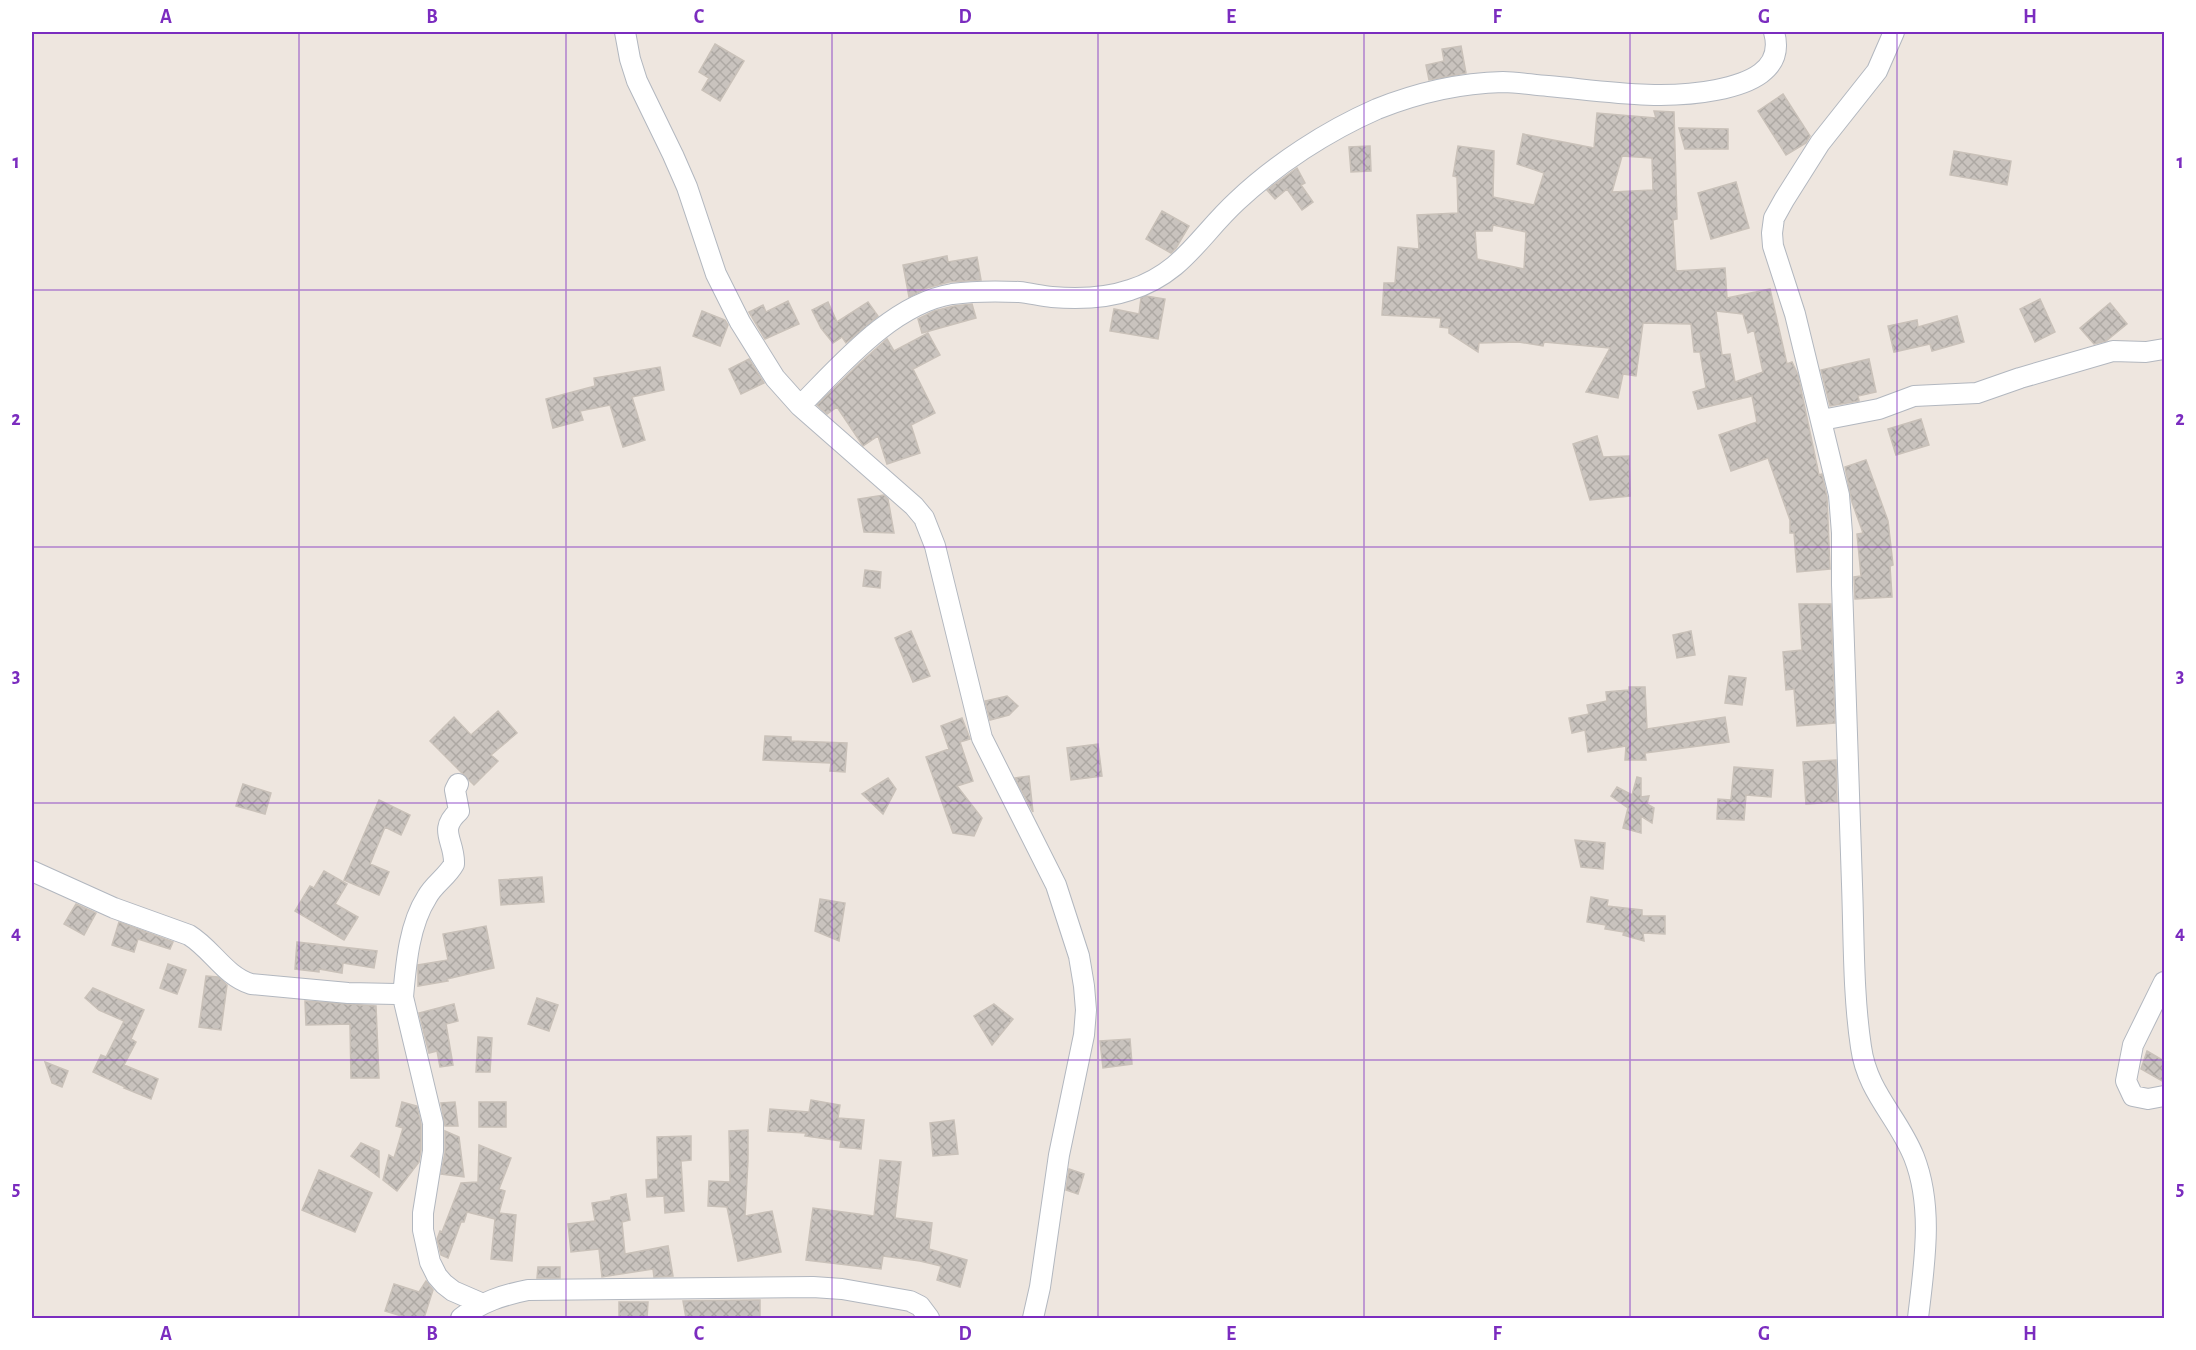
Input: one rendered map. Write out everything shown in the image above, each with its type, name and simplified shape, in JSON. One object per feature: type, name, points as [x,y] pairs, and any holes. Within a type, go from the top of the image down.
[{"type":"street","points":[[626,32],[630,59],[637,81],[687,187],[716,274],[727,298],[775,378],[800,406],[915,506],[924,518],[935,546],[982,738],[1056,885],[1079,956],[1086,1010],[1084,1035],[1059,1155],[1040,1287],[1032,1318]]},
{"type":"street","points":[[800,406],[859,347],[918,304],[949,294],[987,291],[1087,298],[1126,291],[1152,282],[1189,253],[1234,203],[1258,181],[1288,159],[1376,110],[1412,96],[1455,87],[1504,82],[1653,95],[1715,90],[1755,78],[1767,69],[1774,56],[1776,39],[1774,32]]},
{"type":"street","points":[[1894,32],[1876,70],[1820,143],[1784,200],[1774,218],[1772,232],[1773,246],[1795,314],[1839,495],[1853,912],[1861,1049],[1871,1084],[1906,1141],[1921,1180],[1925,1256],[1918,1318]]},
{"type":"street","points":[[1822,420],[1879,409],[1914,396],[1977,393],[2113,351],[2146,352],[2164,349]]},
{"type":"street","points":[[458,784],[455,790],[459,811],[451,819],[447,828],[454,864],[446,876],[428,894],[421,908],[409,950],[403,996],[433,1123],[433,1151],[423,1213],[423,1230],[430,1262],[444,1284],[453,1291],[483,1304]]},
{"type":"street","points":[[32,871],[114,908],[189,935],[200,941],[243,982],[403,996]]},
{"type":"street","points":[[2164,982],[2133,1045],[2126,1081],[2133,1096],[2148,1099],[2164,1096]]},
{"type":"street","points":[[461,1318],[483,1304],[509,1294],[528,1290],[813,1287],[842,1289],[910,1301],[920,1306],[929,1318]]},
{"type":"building","points":[[715,44],[744,61],[720,101],[702,90],[709,78],[699,72]]},
{"type":"building","points":[[1461,46],[1466,73],[1429,80],[1426,65],[1444,61],[1442,49]]},
{"type":"building","points":[[1783,94],[1810,136],[1806,143],[1786,155],[1758,111]]},
{"type":"building","points":[[1654,111],[1674,112],[1677,219],[1673,220],[1676,271],[1725,268],[1727,298],[1770,289],[1787,364],[1792,362],[1798,375],[1819,475],[1822,474],[1827,497],[1830,569],[1797,572],[1794,533],[1790,533],[1790,520],[1768,458],[1731,471],[1719,435],[1757,422],[1752,396],[1698,409],[1693,392],[1706,388],[1700,352],[1694,352],[1691,324],[1643,323],[1636,376],[1623,374],[1618,398],[1586,392],[1610,348],[1544,342],[1543,346],[1519,342],[1479,343],[1478,352],[1449,333],[1449,328],[1440,327],[1441,318],[1382,315],[1384,283],[1395,283],[1398,247],[1419,249],[1417,215],[1458,213],[1457,177],[1453,176],[1458,146],[1494,151],[1493,197],[1534,205],[1544,173],[1517,164],[1523,134],[1594,148],[1597,113],[1656,118]],"holes":[[[1622,156],[1652,158],[1653,190],[1612,192]],[[1493,225],[1526,232],[1524,269],[1477,259],[1475,231],[1492,231]],[[1716,311],[1743,314],[1748,333],[1754,330],[1763,372],[1735,382],[1730,354],[1722,355]]]},
{"type":"building","points":[[1679,128],[1728,129],[1728,149],[1685,149]]},
{"type":"building","points":[[1370,146],[1371,171],[1351,172],[1349,147]]},
{"type":"building","points":[[1954,151],[2011,161],[2007,185],[1950,175]]},
{"type":"building","points":[[1297,168],[1305,183],[1301,185],[1313,202],[1302,210],[1287,189],[1275,199],[1267,190]]},
{"type":"building","points":[[1736,182],[1749,228],[1711,239],[1698,193]]},
{"type":"building","points":[[1162,211],[1189,226],[1171,253],[1146,239]]},
{"type":"building","points":[[947,256],[948,262],[977,257],[981,280],[949,282],[927,288],[909,297],[903,265]]},
{"type":"building","points":[[1146,296],[1165,299],[1158,339],[1110,331],[1114,309],[1139,314],[1141,298]]},
{"type":"building","points":[[2040,299],[2055,332],[2035,342],[2020,309]]},
{"type":"building","points":[[788,301],[799,324],[765,339],[749,312],[763,305],[766,312]]},
{"type":"building","points":[[828,302],[837,322],[868,302],[878,316],[846,343],[842,337],[833,343],[821,328],[812,310]]},
{"type":"building","points":[[2110,303],[2127,324],[2106,341],[2094,344],[2080,328]]},
{"type":"building","points":[[972,304],[976,318],[922,333],[918,319],[934,311]]},
{"type":"building","points":[[702,311],[725,320],[728,325],[720,346],[693,336]]},
{"type":"building","points":[[1957,316],[1964,342],[1932,351],[1930,344],[1894,352],[1888,326],[1917,320],[1918,327]]},
{"type":"building","points":[[928,333],[940,355],[913,369],[935,413],[911,425],[920,453],[887,464],[878,436],[863,446],[837,407],[827,414],[817,405],[887,339],[894,351]]},
{"type":"building","points":[[749,359],[764,383],[741,394],[729,369]]},
{"type":"building","points":[[1869,359],[1876,392],[1858,396],[1859,401],[1830,406],[1821,370]]},
{"type":"building","points":[[660,367],[664,390],[632,397],[645,440],[623,447],[610,405],[580,411],[583,420],[553,428],[546,399],[595,386],[594,378]]},
{"type":"building","points":[[1921,419],[1929,445],[1896,455],[1888,429]]},
{"type":"building","points":[[1597,436],[1603,457],[1629,456],[1630,496],[1590,500],[1573,444]]},
{"type":"building","points":[[1866,460],[1888,521],[1893,565],[1890,566],[1892,597],[1855,599],[1854,577],[1861,576],[1857,534],[1863,533],[1852,502],[1845,467]]},
{"type":"building","points":[[884,495],[888,499],[894,533],[864,532],[858,499]]},
{"type":"building","points":[[865,570],[881,572],[880,588],[863,586]]},
{"type":"building","points":[[1799,604],[1831,604],[1835,723],[1797,726],[1794,689],[1786,690],[1783,652],[1802,650]]},
{"type":"building","points":[[911,631],[930,676],[913,682],[895,638]]},
{"type":"building","points":[[1691,631],[1695,655],[1677,658],[1673,635]]},
{"type":"building","points":[[1729,676],[1746,678],[1742,705],[1725,703]]},
{"type":"building","points":[[1629,687],[1645,687],[1647,729],[1725,717],[1729,742],[1645,753],[1646,760],[1625,760],[1626,746],[1588,752],[1585,730],[1572,733],[1569,718],[1589,714],[1587,705],[1607,701],[1606,692],[1629,690]]},
{"type":"building","points":[[1007,696],[1018,706],[1009,715],[990,720],[985,701]]},
{"type":"building","points":[[498,711],[517,733],[491,755],[498,761],[474,785],[430,741],[454,717],[471,735]]},
{"type":"building","points":[[962,718],[970,739],[960,742],[973,781],[957,786],[982,818],[974,836],[953,833],[926,757],[949,749],[941,726]]},
{"type":"building","points":[[765,736],[791,737],[791,741],[847,743],[845,772],[830,771],[831,763],[763,760]]},
{"type":"building","points":[[1098,744],[1102,776],[1071,780],[1067,748]]},
{"type":"building","points":[[1836,760],[1837,802],[1806,804],[1803,762]]},
{"type":"building","points":[[1734,767],[1773,770],[1771,797],[1746,795],[1744,820],[1717,819],[1718,799],[1731,800]]},
{"type":"building","points":[[1029,776],[1033,812],[1015,778]]},
{"type":"building","points":[[1637,777],[1641,778],[1641,797],[1649,796],[1647,804],[1654,808],[1652,823],[1641,816],[1641,833],[1623,828],[1628,808],[1611,796],[1617,787],[1632,795]]},
{"type":"building","points":[[888,778],[896,789],[883,814],[862,794]]},
{"type":"building","points":[[243,784],[271,793],[265,814],[236,806]]},
{"type":"building","points":[[379,800],[410,815],[401,835],[385,827],[370,864],[389,872],[379,895],[344,880]]},
{"type":"building","points":[[1575,840],[1605,843],[1603,869],[1581,867]]},
{"type":"building","points":[[324,871],[347,884],[335,904],[358,917],[344,940],[295,911],[310,886],[314,888]]},
{"type":"building","points":[[542,877],[544,902],[501,905],[499,880]]},
{"type":"building","points":[[1591,897],[1608,900],[1607,906],[1642,910],[1642,916],[1665,916],[1665,934],[1643,933],[1644,941],[1623,935],[1624,932],[1605,929],[1606,925],[1587,922]]},
{"type":"building","points":[[820,899],[845,903],[839,941],[815,931]]},
{"type":"building","points":[[76,904],[96,913],[84,935],[64,924]]},
{"type":"building","points":[[119,922],[173,942],[170,949],[138,939],[134,952],[112,945]]},
{"type":"building","points":[[486,926],[494,968],[447,979],[448,981],[418,986],[418,965],[448,960],[443,934]]},
{"type":"building","points":[[297,942],[377,951],[374,968],[343,963],[342,973],[319,969],[319,972],[295,969]]},
{"type":"building","points":[[168,964],[186,970],[177,994],[160,988]]},
{"type":"building","points":[[206,976],[218,977],[227,985],[221,1030],[199,1027]]},
{"type":"building","points":[[93,988],[144,1010],[131,1039],[136,1042],[124,1065],[158,1079],[151,1099],[93,1072],[101,1055],[106,1057],[124,1021],[99,1010],[85,998]]},
{"type":"building","points":[[537,998],[558,1005],[549,1031],[528,1024]]},
{"type":"building","points":[[305,1001],[376,1006],[379,1078],[351,1078],[350,1024],[306,1025]]},
{"type":"building","points":[[454,1004],[458,1021],[446,1024],[453,1065],[440,1067],[437,1051],[429,1053],[419,1013]]},
{"type":"building","points":[[994,1004],[1013,1019],[992,1045],[974,1016]]},
{"type":"building","points":[[478,1037],[492,1038],[490,1072],[476,1072]]},
{"type":"building","points":[[1130,1039],[1132,1064],[1103,1068],[1100,1041]]},
{"type":"building","points":[[2147,1051],[2164,1061],[2164,1082],[2141,1069]]},
{"type":"building","points":[[45,1062],[68,1071],[62,1087],[52,1083]]},
{"type":"building","points":[[811,1100],[840,1105],[838,1118],[864,1120],[861,1149],[840,1147],[841,1141],[805,1136],[806,1133],[768,1131],[770,1109],[809,1112]]},
{"type":"building","points":[[402,1102],[417,1106],[421,1124],[421,1150],[419,1162],[397,1191],[383,1180],[389,1155],[394,1158],[403,1128],[396,1126]]},
{"type":"building","points":[[455,1102],[458,1126],[445,1126],[441,1103]]},
{"type":"building","points":[[479,1102],[506,1102],[506,1127],[479,1127]]},
{"type":"building","points":[[954,1120],[958,1154],[933,1156],[930,1123]]},
{"type":"building","points":[[748,1130],[745,1216],[772,1211],[781,1252],[738,1261],[727,1207],[708,1206],[709,1181],[730,1182],[729,1131]]},
{"type":"building","points":[[445,1131],[459,1137],[464,1177],[441,1174],[445,1153]]},
{"type":"building","points":[[691,1136],[691,1160],[681,1161],[684,1211],[665,1213],[664,1196],[647,1197],[646,1180],[658,1179],[657,1137]]},
{"type":"building","points":[[361,1143],[379,1151],[379,1177],[351,1156]]},
{"type":"building","points":[[479,1145],[511,1158],[499,1189],[505,1191],[499,1213],[516,1215],[512,1261],[491,1259],[495,1219],[467,1212],[448,1258],[441,1255],[437,1239],[440,1231],[442,1232],[461,1183],[478,1182]]},
{"type":"building","points":[[880,1160],[901,1162],[895,1218],[932,1223],[929,1249],[967,1260],[960,1287],[937,1280],[941,1266],[920,1261],[883,1256],[881,1269],[806,1260],[813,1208],[874,1216]]},
{"type":"building","points":[[1069,1169],[1084,1174],[1078,1194],[1066,1190]]},
{"type":"building","points":[[319,1170],[372,1193],[355,1232],[302,1210]]},
{"type":"building","points":[[626,1194],[630,1220],[622,1222],[625,1254],[668,1246],[673,1276],[654,1277],[653,1269],[602,1277],[599,1249],[571,1252],[568,1224],[595,1221],[592,1203],[611,1200],[611,1197]]},
{"type":"building","points":[[538,1267],[560,1267],[560,1278],[537,1278]]},
{"type":"building","points":[[426,1281],[433,1290],[424,1318],[408,1318],[385,1311],[394,1284],[419,1292]]},
{"type":"building","points":[[760,1300],[760,1318],[686,1318],[683,1301]]},
{"type":"building","points":[[619,1302],[648,1302],[647,1318],[619,1318]]}]
